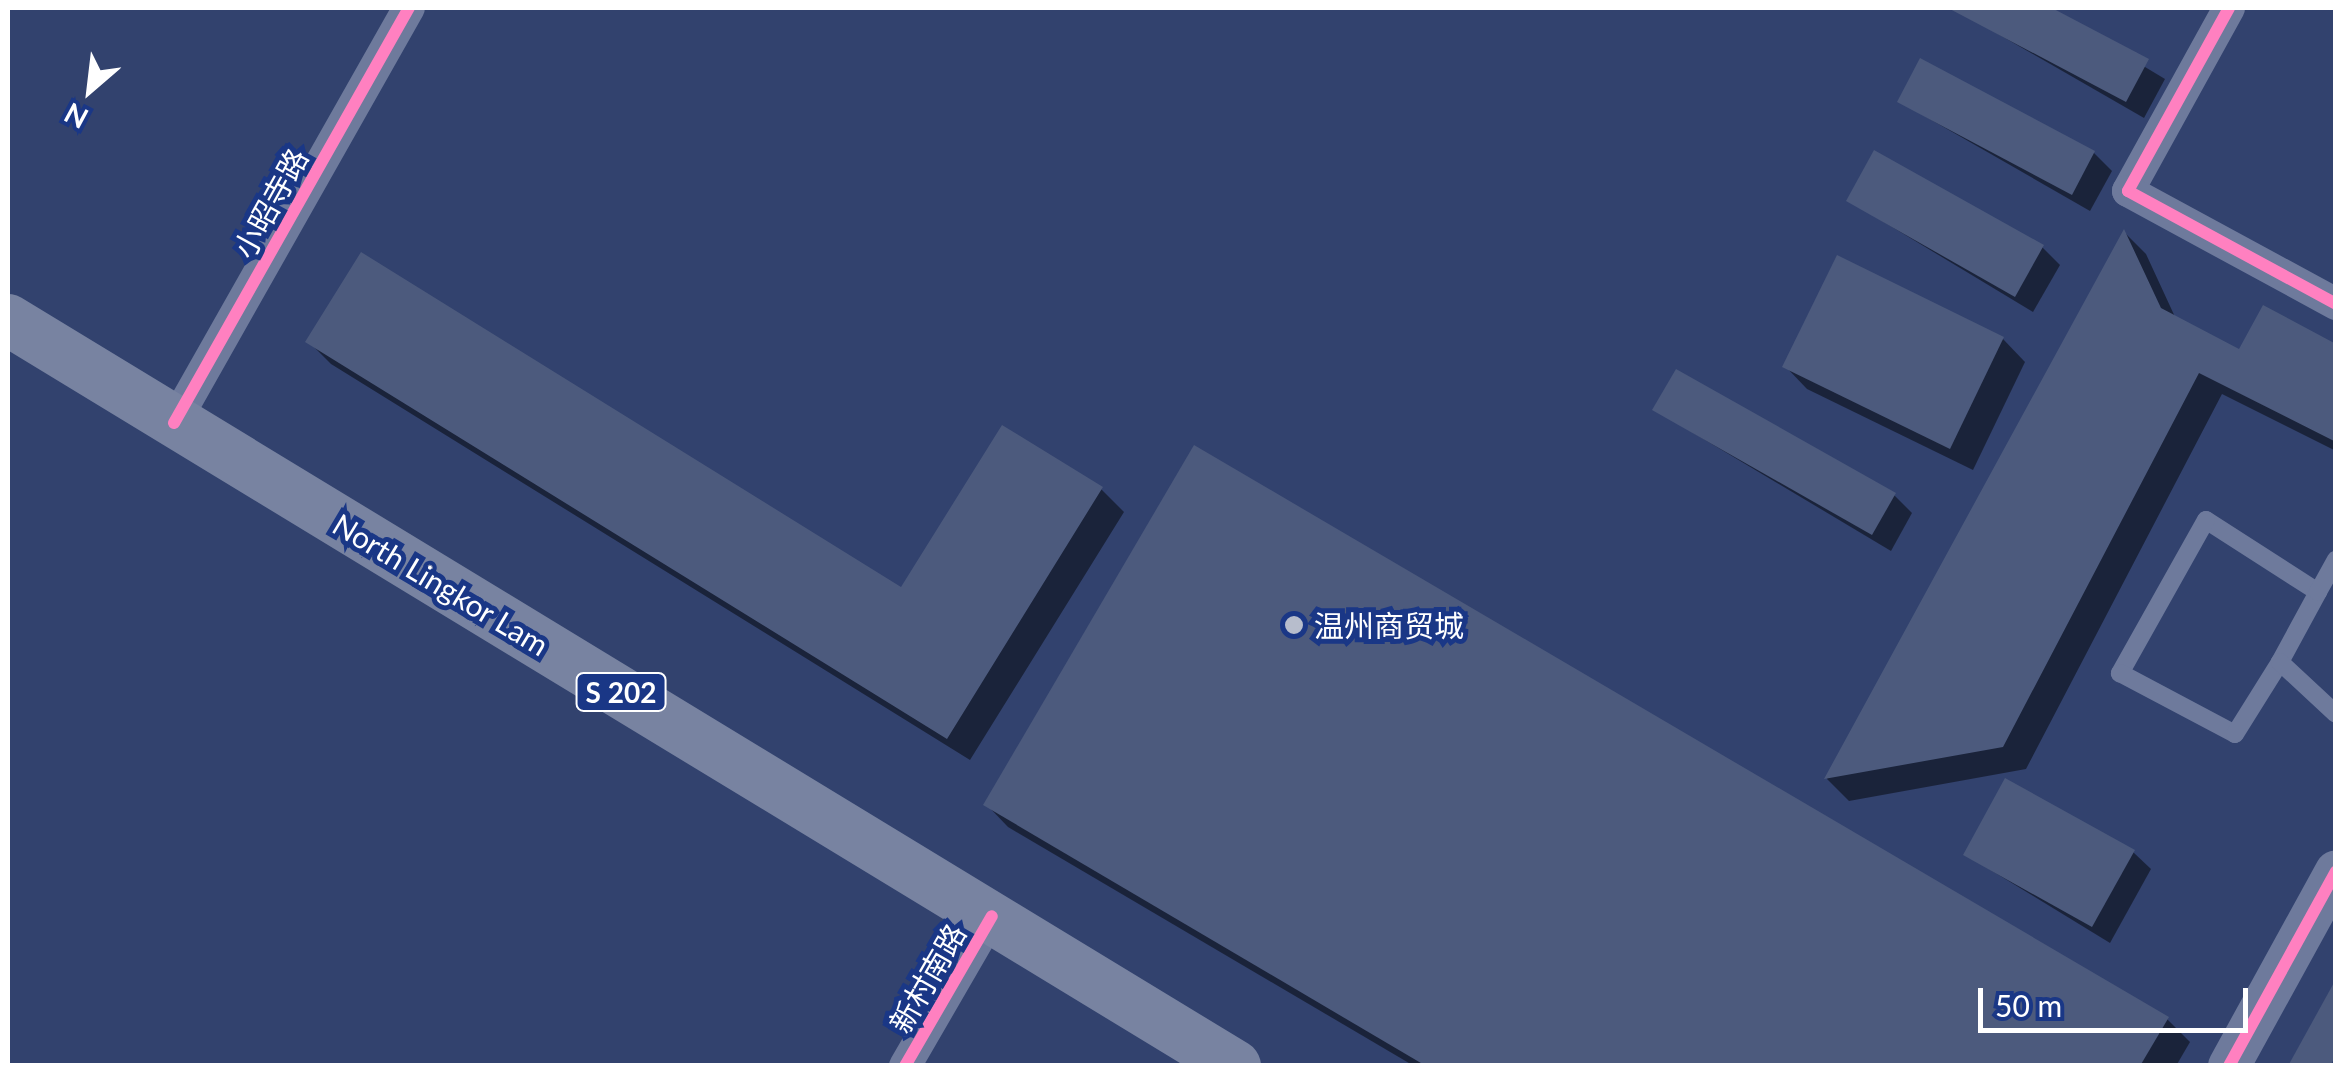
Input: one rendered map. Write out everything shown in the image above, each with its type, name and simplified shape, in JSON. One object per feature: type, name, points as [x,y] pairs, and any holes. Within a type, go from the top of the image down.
[{"type":"main road","name":"North Lingkor Lam","points":[[8,320],[1235,1066]]},
{"type":"street","name":"小昭寺路","points":[[174,423],[409,8]]},
{"type":"street","points":[[2229,8],[2128,191],[2336,304]]},
{"type":"street","points":[[2229,1066],[2336,871]]},
{"type":"street","name":"新村南路","points":[[905,1066],[992,916]]},
{"type":"lane","points":[[2318,592],[2206,520],[2120,673],[2235,734],[2280,662],[2336,560]]},
{"type":"lane","points":[[2280,662],[2336,714]]},
{"type":"building","points":[[1948,8],[2052,8],[2149,59],[2126,102]]},
{"type":"building","points":[[1920,58],[2095,151],[2072,195],[1897,102]]},
{"type":"building","points":[[1874,150],[2044,245],[2015,297],[1846,201]]},
{"type":"building","points":[[2124,229],[2161,308],[2239,349],[2263,305],[2336,344],[2336,442],[2199,373],[2003,747],[1824,779]]},
{"type":"building","points":[[361,252],[901,587],[1002,425],[1103,487],[947,739],[305,342]]},
{"type":"building","points":[[1837,255],[2004,337],[1950,449],[1782,367]]},
{"type":"building","points":[[1676,369],[1896,493],[1872,535],[1652,410]]},
{"type":"building","name":"温州商贸城","points":[[1194,445],[2169,1017],[2140,1066],[1426,1066],[983,805]]},
{"type":"building","points":[[2005,778],[2135,850],[2092,927],[1963,855]]},
{"type":"building","points":[[2336,979],[2336,1055],[2330,1066],[2288,1066]]},
{"type":"cycle path","points":[[174,423],[409,8]]},
{"type":"cycle path","points":[[2229,8],[2128,191],[2336,304]]},
{"type":"cycle path","points":[[2229,1066],[2336,871]]},
{"type":"cycle path","points":[[905,1066],[992,916]]},
{"type":"place","name":"温州商贸城","points":[[1294,625]]}]
